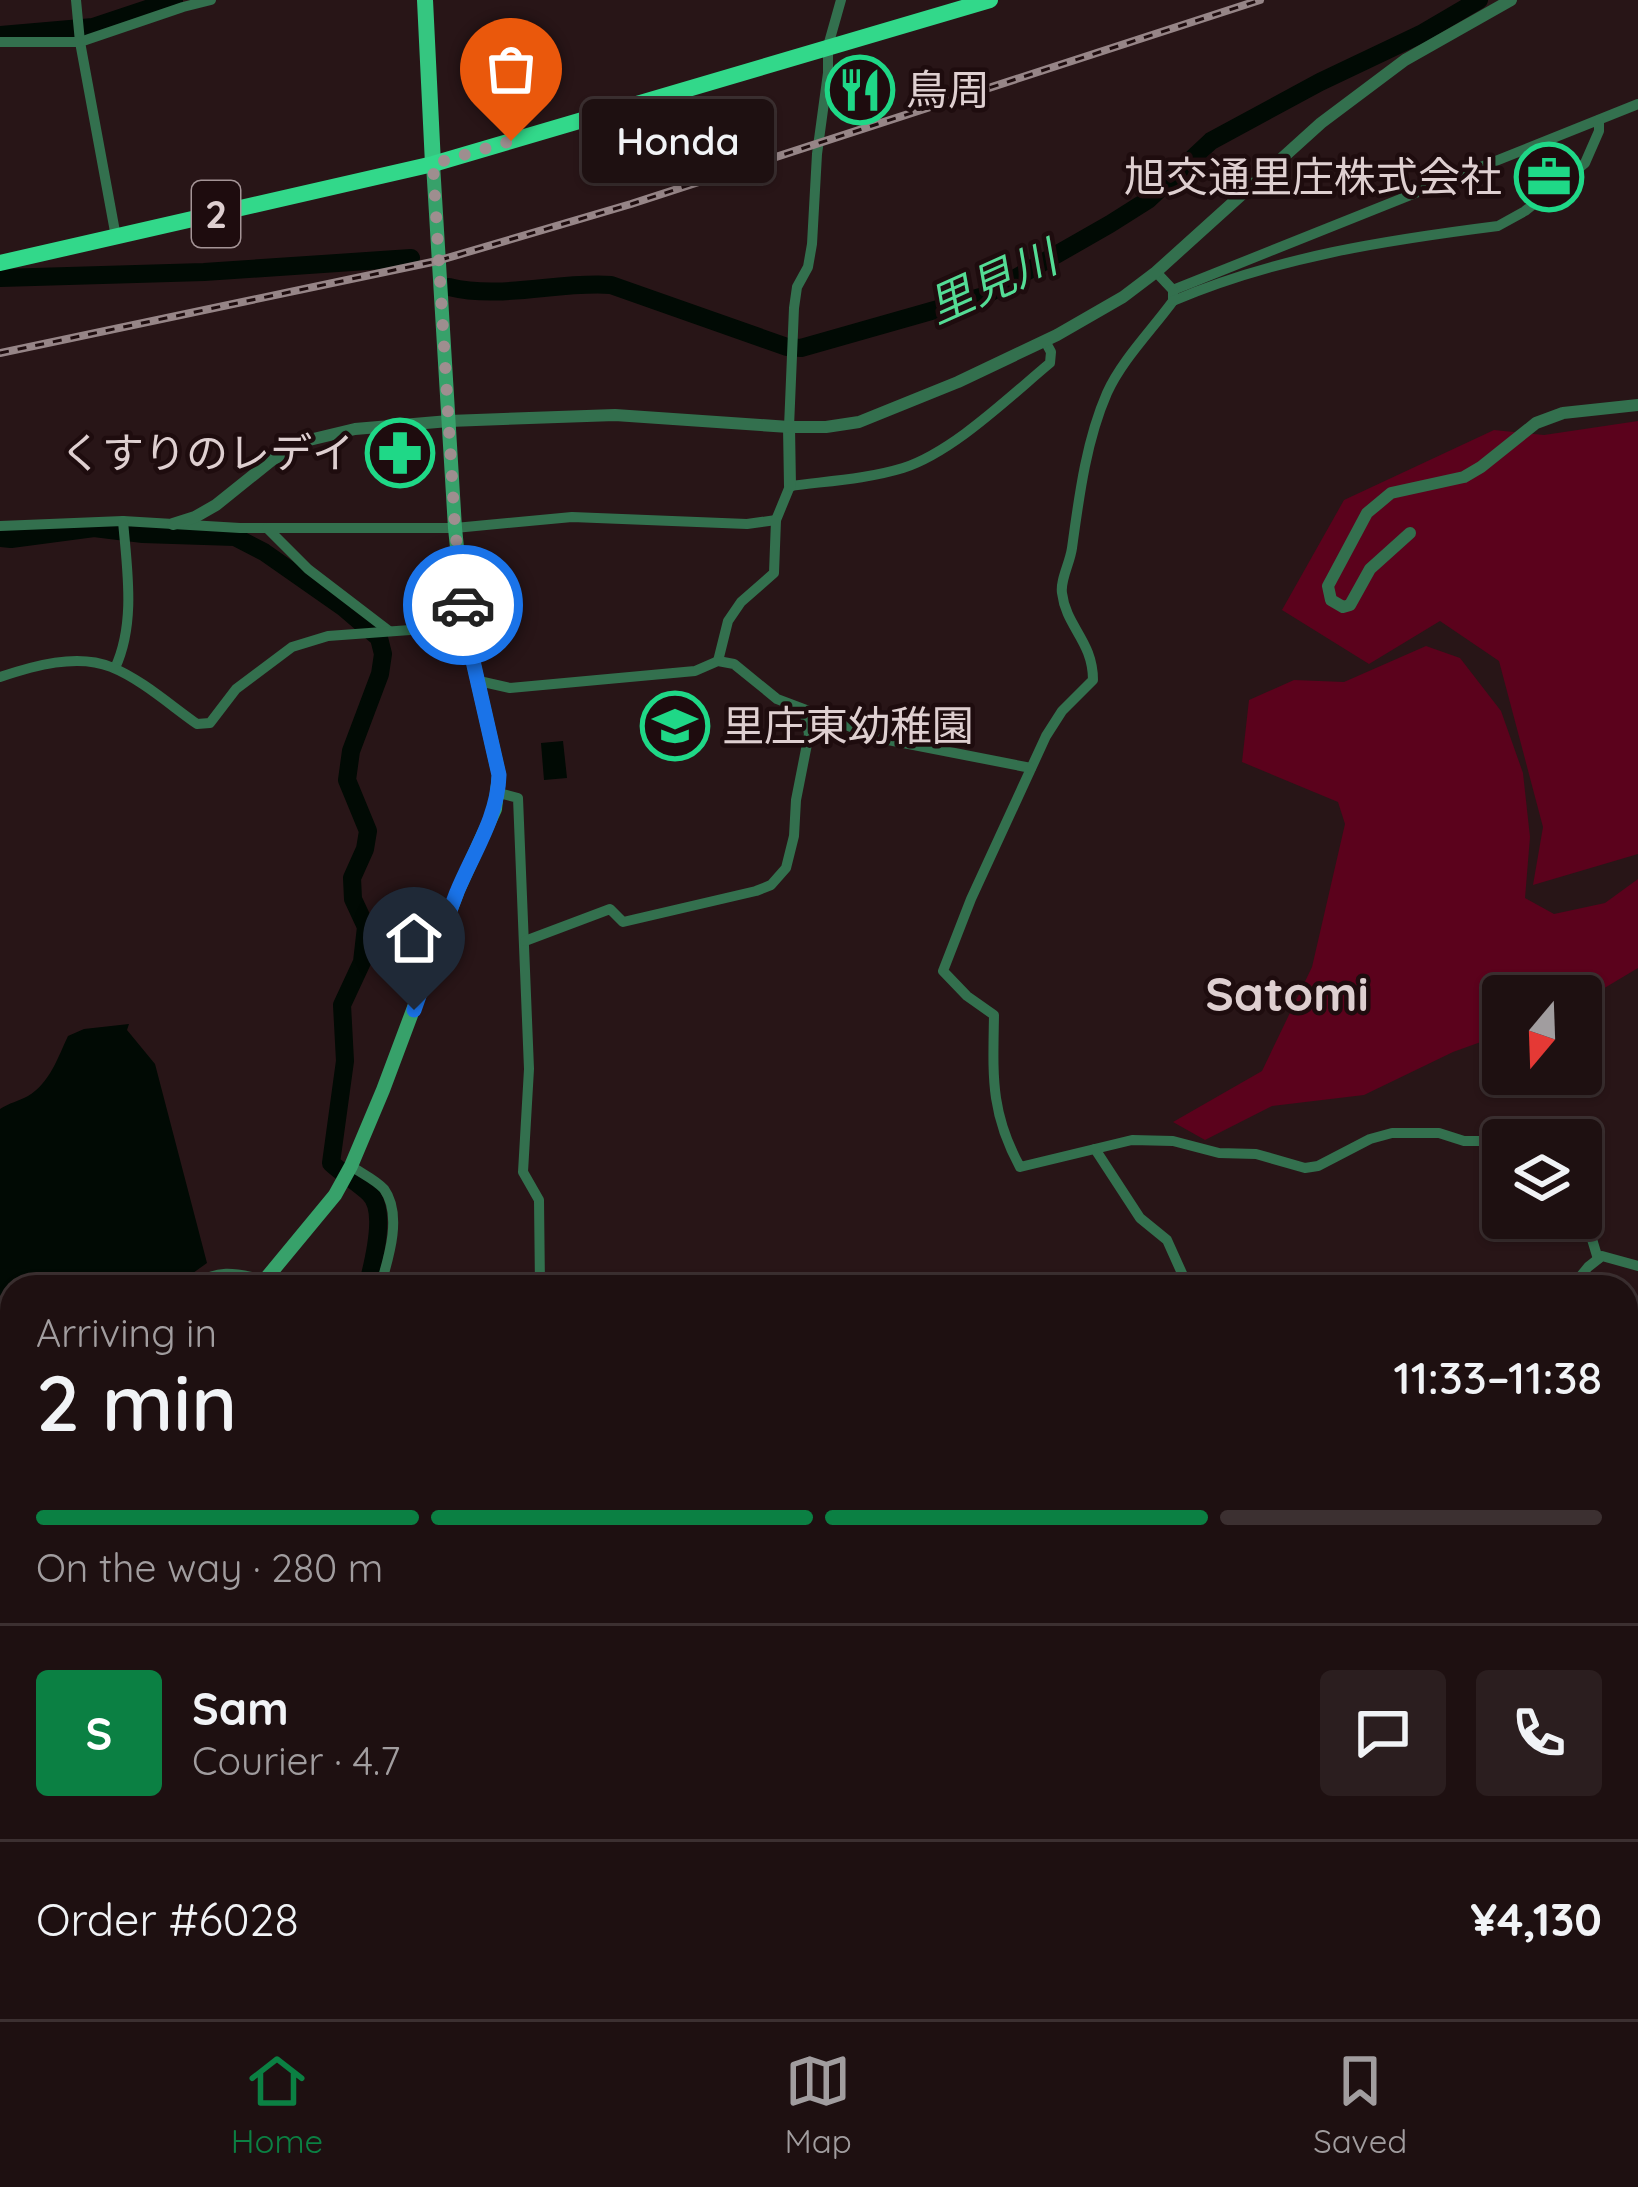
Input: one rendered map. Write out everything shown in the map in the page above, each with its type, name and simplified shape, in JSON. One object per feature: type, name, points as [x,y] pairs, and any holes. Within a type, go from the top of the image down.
[{"type":"highway","name":"2","points":[[0,263],[433,164],[989,0]]},
{"type":"main road","points":[[269,1275],[348,1173],[499,793],[465,626],[455,528],[425,0]]},
{"type":"street","points":[[76,0],[116,237]]},
{"type":"street","points":[[0,42],[80,42],[211,0]]},
{"type":"street","points":[[718,661],[728,621],[741,602],[774,573],[776,520],[790,486],[794,308],[812,244],[828,46],[841,0]]},
{"type":"street","points":[[173,524],[216,505],[272,460],[305,441],[355,429],[615,416],[826,428],[859,422],[1045,341],[1124,297],[1321,123],[1405,60],[1510,0]]},
{"type":"street","points":[[1482,1141],[1439,1133],[1393,1132],[1305,1168],[1256,1154],[1219,1154],[1173,1141],[1132,1140],[1020,1167],[999,1123],[994,1096],[994,1015],[944,971],[971,898],[1054,720],[1093,680],[1093,662],[1061,590],[1071,558],[1078,502],[1108,390],[1173,296],[1638,104]]},
{"type":"street","points":[[1173,296],[1333,251],[1498,226],[1525,211],[1585,163],[1599,120]]},
{"type":"street","points":[[1156,272],[1173,296]]},
{"type":"street","points":[[790,486],[866,477],[928,458],[1050,363],[1045,341]]},
{"type":"street","points":[[1410,533],[1370,569],[1350,605],[1331,600],[1328,586],[1367,513],[1391,493],[1464,477],[1536,423],[1563,413],[1638,405]]},
{"type":"street","points":[[0,526],[123,521],[267,528],[455,528],[572,517],[747,524],[776,520]]},
{"type":"street","points":[[115,668],[127,629],[123,521]]},
{"type":"street","points":[[267,528],[308,569],[387,631]]},
{"type":"street","points":[[0,676],[36,667],[96,662],[115,668],[197,724],[210,722],[236,689],[292,646],[328,636],[465,626]]},
{"type":"street","points":[[479,682],[510,688],[695,671],[718,661],[734,664],[777,699],[884,739],[1031,767]]},
{"type":"street","points":[[525,941],[610,909],[623,922],[771,885],[786,868],[794,836],[809,734],[804,711]]},
{"type":"street","points":[[499,793],[518,798],[529,1070],[523,1172],[538,1199],[540,1275]]},
{"type":"street","points":[[1095,1149],[1140,1218],[1167,1240],[1183,1275]]},
{"type":"street","points":[[348,1173],[381,1186],[389,1202],[392,1232],[383,1275]]},
{"type":"street","points":[[1592,1239],[1598,1259]]},
{"type":"street","points":[[1584,1275],[1602,1256],[1638,1266]]},
{"type":"street","points":[[209,1275],[242,1275]]},
{"type":"shaded area","points":[[1638,421],[1638,854],[1533,885],[1543,827],[1499,661],[1440,621],[1369,664],[1282,610],[1344,500],[1494,430],[1544,435]]},
{"type":"shaded area","points":[[1426,646],[1460,658],[1501,711],[1523,773],[1530,837],[1525,898],[1554,914],[1605,903],[1638,879],[1638,968],[1602,989],[1602,975],[1482,975],[1482,1042],[1364,1095],[1272,1106],[1205,1140],[1173,1122],[1262,1071],[1312,967],[1345,824],[1338,802],[1242,762],[1249,700],[1294,680],[1344,682]]},
{"type":"shaded area","points":[[563,741],[567,778],[544,780],[541,743]]},
{"type":"shaded area","points":[[129,1024],[127,1030],[155,1064],[207,1263],[193,1275],[0,1275],[0,1109],[42,1084],[68,1036],[84,1029]]},
{"type":"waterway","points":[[0,35],[93,27],[174,0]]},
{"type":"waterway","name":"里見川","points":[[449,287],[489,292],[611,285],[801,348],[984,296],[1148,200],[1211,141],[1479,0]]},
{"type":"waterway","name":"里見川","points":[[0,278],[204,272],[411,258]]},
{"type":"waterway","name":"里見川","points":[[0,538],[94,528],[235,537],[344,608],[379,638],[380,674],[351,751],[347,780],[368,831],[352,878],[353,899],[366,927],[362,962],[342,1005],[345,1061],[331,1163],[375,1201],[377,1238],[369,1275]]},
{"type":"railway","points":[[0,353],[437,261],[631,204],[1260,0]]},
{"type":"way so far","points":[[463,605],[433,164],[511,141]]},
{"type":"place","name":"鳥周","points":[[860,90]]},
{"type":"place","name":"Honda","points":[[511,141]]},
{"type":"place","name":"旭交通里庄株式会社","points":[[1549,177]]},
{"type":"place","name":"くすりのレデイ","points":[[400,453]]},
{"type":"place","name":"里庄東幼稚園","points":[[675,726]]},
{"type":"district","name":"Satomi","points":[[1287,994]]},
{"type":"route","points":[[414,1010],[499,793],[463,605]]}]
